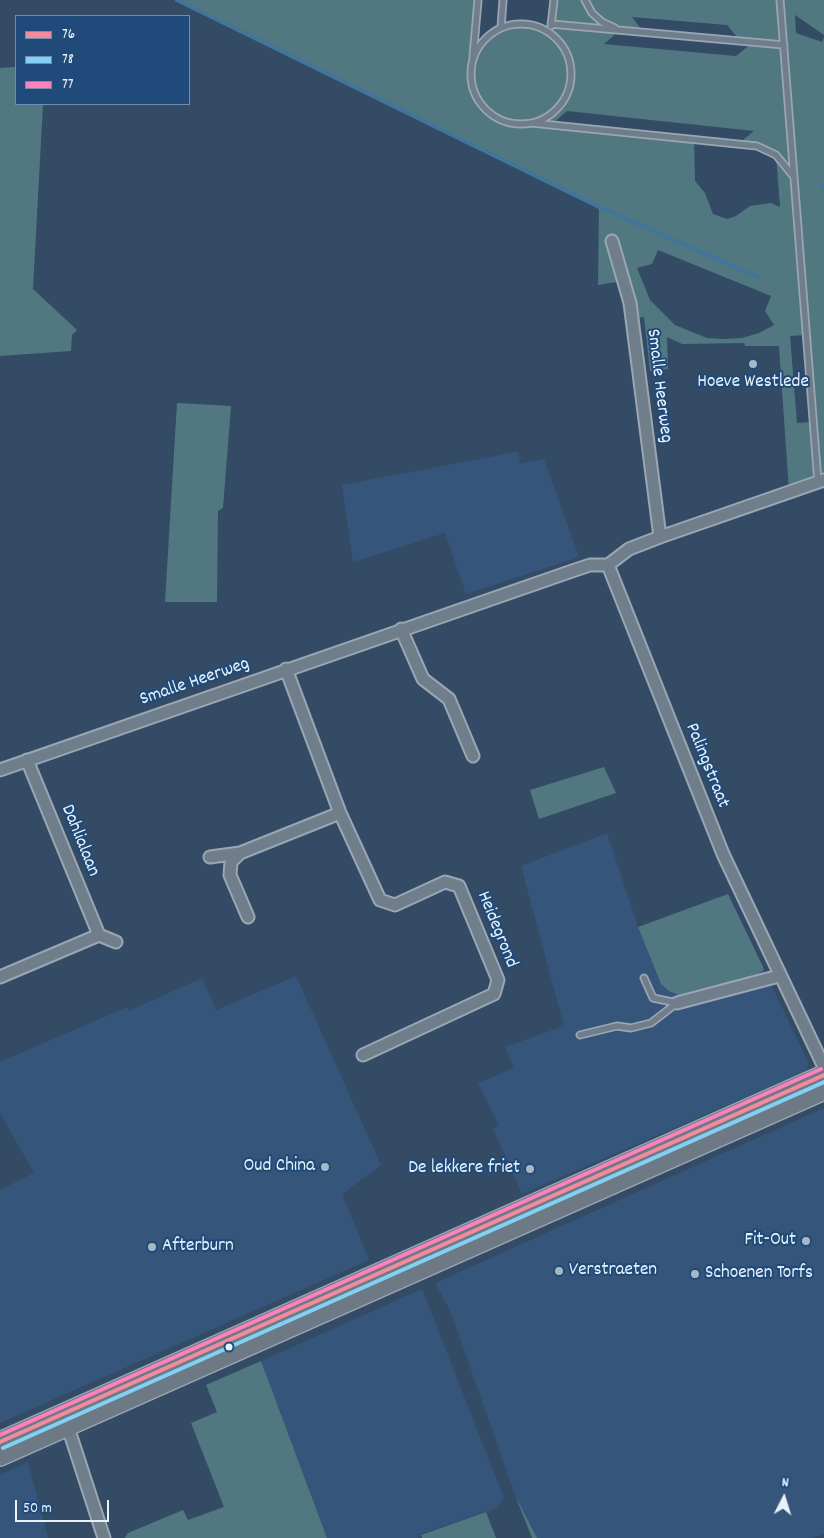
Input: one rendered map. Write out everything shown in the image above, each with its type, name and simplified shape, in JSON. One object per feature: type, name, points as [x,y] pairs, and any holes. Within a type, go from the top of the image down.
[{"type":"main road","points":[[0,1456],[66,1420],[824,1074]]},
{"type":"main road","points":[[0,1442],[66,1420],[824,1090]]},
{"type":"street","name":"Smalle Heerweg","points":[[612,241],[630,303],[660,537]]},
{"type":"street","points":[[608,565],[630,549],[660,537],[821,481]]},
{"type":"street","name":"Smalle Heerweg","points":[[0,770],[286,669],[590,565],[608,565]]},
{"type":"street","name":"Palingstraat","points":[[608,565],[722,854],[824,1067]]},
{"type":"street","points":[[402,629],[423,679],[450,699],[473,756]]},
{"type":"street","name":"Heidegrond","points":[[286,669],[340,813],[380,900],[395,905],[445,882],[459,886],[498,980],[494,994],[363,1055]]},
{"type":"street","name":"Dahlialaan","points":[[28,760],[99,935]]},
{"type":"street","points":[[210,857],[240,853],[340,813]]},
{"type":"street","points":[[240,853],[231,862],[230,875],[248,917]]},
{"type":"street","points":[[0,977],[99,935],[116,942]]},
{"type":"street","points":[[677,1003],[779,976]]},
{"type":"street","points":[[66,1420],[104,1538]]},
{"type":"lane","points":[[478,0],[471,69],[476,94],[483,105],[504,120],[756,146],[776,155],[794,177]]},
{"type":"lane","points":[[500,28],[503,0]]},
{"type":"lane","points":[[550,33],[554,0]]},
{"type":"lane","points":[[585,0],[592,13],[602,22],[626,31]]},
{"type":"lane","points":[[780,0],[821,481]]},
{"type":"lane","points":[[471,69],[480,45],[500,28],[513,24],[526,24],[550,33],[567,53],[570,66],[570,85],[562,103],[553,112],[530,123]]},
{"type":"lane","points":[[551,24],[784,45]]},
{"type":"lane","points":[[644,978],[653,998],[677,1003]]},
{"type":"lane","points":[[580,1035],[617,1026],[631,1028],[651,1022],[677,1003]]},
{"type":"shaded area","points":[[516,452],[519,453],[520,464],[544,459],[579,557],[466,594],[445,533],[353,562],[342,485]]},
{"type":"shaded area","points":[[607,833],[638,927],[661,984],[757,976],[764,969],[808,1062],[807,1071],[522,1194],[493,1129],[499,1126],[478,1083],[514,1068],[505,1047],[564,1026],[521,866]]},
{"type":"shaded area","points":[[296,976],[381,1165],[342,1194],[369,1260],[0,1423],[0,1190],[34,1173],[0,1113],[0,1062],[127,1007],[129,1011],[202,978],[216,1010]]},
{"type":"shaded area","points":[[824,1108],[824,1534],[813,1538],[537,1538],[515,1495],[450,1310],[435,1283]]},
{"type":"shaded area","points":[[422,1289],[504,1498],[497,1508],[421,1534],[418,1538],[327,1538],[261,1361]]},
{"type":"shaded area","points":[[28,1462],[48,1538],[0,1538],[0,1475]]},
{"type":"green space","points":[[177,0],[478,0],[472,64],[481,45],[501,28],[513,24],[526,24],[550,33],[554,0],[824,0],[824,35],[795,15],[796,33],[822,42],[824,37],[824,480],[789,492],[779,346],[745,346],[744,343],[682,344],[667,337],[668,369],[650,371],[644,317],[632,318],[634,301],[630,280],[598,285],[599,207]],"holes":[[[632,17],[727,25],[740,41],[752,43],[736,56],[604,44],[620,30],[644,33]],[[567,111],[754,131],[738,144],[757,146],[776,155],[780,207],[771,203],[750,206],[736,216],[727,219],[713,214],[705,193],[695,181],[694,140],[551,125]],[[658,250],[771,296],[765,311],[774,325],[759,333],[742,338],[725,339],[707,338],[675,325],[650,300],[637,268],[652,264]],[[807,335],[813,422],[797,423],[790,336]]]},
{"type":"green space","points":[[15,67],[15,105],[43,105],[33,289],[77,330],[72,335],[71,351],[0,356],[0,68]]},
{"type":"green space","points":[[177,403],[231,406],[223,508],[218,511],[217,602],[165,602]]},
{"type":"green space","points":[[604,767],[616,793],[539,819],[530,790]]},
{"type":"green space","points":[[728,894],[764,969],[757,976],[679,995],[669,991],[661,984],[638,927]]},
{"type":"green space","points":[[261,1361],[327,1538],[125,1538],[128,1533],[183,1510],[188,1520],[224,1507],[191,1423],[217,1412],[206,1385]]},
{"type":"green space","points":[[515,1495],[537,1538],[532,1538]]},
{"type":"green space","points":[[486,1512],[496,1538],[422,1538],[421,1535]]},
{"type":"waterway","points":[[177,0],[599,207],[758,277]]},
{"type":"transit line","name":"77","points":[[0,1435],[821,1069]]},
{"type":"transit line","name":"76","points":[[0,1442],[824,1075]]},
{"type":"transit line","name":"78","points":[[3,1448],[824,1082]]},
{"type":"place","name":"Hoeve Westlede","points":[[753,364]]},
{"type":"place","name":"Oud China","points":[[325,1167]]},
{"type":"place","name":"De lekkere friet","points":[[530,1169]]},
{"type":"place","name":"Fit-Out","points":[[806,1241]]},
{"type":"place","name":"Afterburn","points":[[152,1247]]},
{"type":"place","name":"Verstraeten","points":[[559,1271]]},
{"type":"place","name":"Schoenen Torfs","points":[[695,1274]]}]
